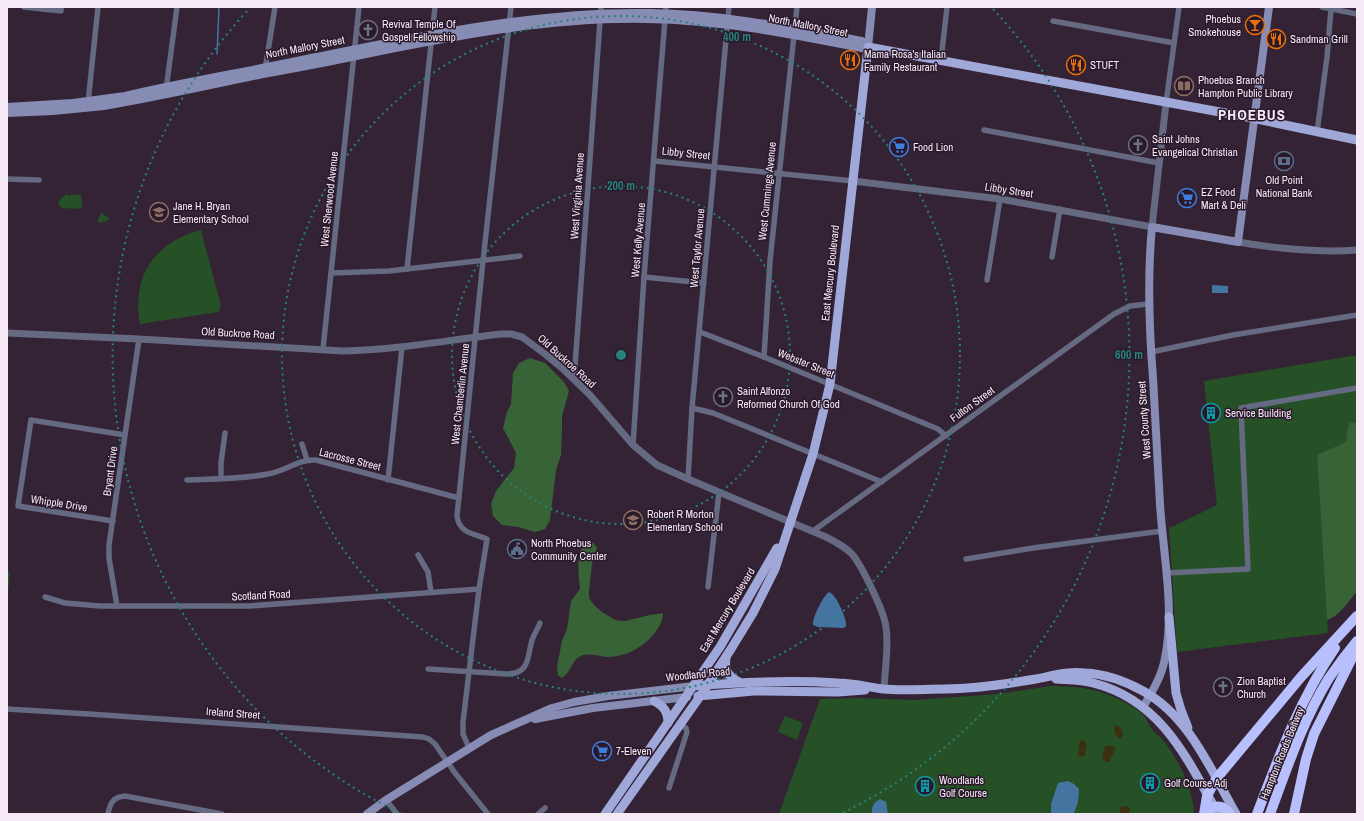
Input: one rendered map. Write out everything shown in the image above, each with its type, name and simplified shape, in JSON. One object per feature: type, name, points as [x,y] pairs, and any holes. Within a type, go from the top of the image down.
[{"type":"highway","points":[[1205,814],[1207,796],[1216,779],[1301,677],[1357,617]]},
{"type":"highway","name":"Hampton Roads Beltway","points":[[1257,814],[1284,745],[1306,695],[1324,663],[1357,617]]},
{"type":"highway","name":"Hampton Roads Beltway","points":[[1270,814],[1296,744],[1309,716],[1329,679],[1357,641]]},
{"type":"highway","points":[[1294,814],[1306,759],[1314,734],[1357,648]]},
{"type":"highway","points":[[1205,814],[1208,810],[1216,810],[1222,806],[1230,814]]},
{"type":"main road","name":"East Mercury Boulevard","points":[[617,814],[708,685],[753,613],[775,569],[813,454],[830,384],[872,7]]},
{"type":"main road","points":[[1238,242],[1269,7]]},
{"type":"main road","name":"North Mallory Street","points":[[7,113],[53,111],[166,91],[432,37],[600,14],[666,13],[862,42],[868,47],[1254,119],[1357,140]]},
{"type":"main road","name":"North Mallory Street","points":[[7,106],[88,104]]},
{"type":"main road","name":"Libby Street","points":[[1152,227],[1238,242]]},
{"type":"main road","name":"West County Street","points":[[1143,707],[1159,677],[1166,657],[1169,617],[1162,531],[1148,304],[1152,227]]},
{"type":"main road","name":"East Mercury Boulevard","points":[[605,814],[687,697],[730,632],[785,535]]},
{"type":"main road","points":[[1169,617],[1176,693],[1181,710],[1190,735],[1236,814]]},
{"type":"main road","points":[[726,657],[725,664],[727,672],[731,677],[739,682]]},
{"type":"main road","name":"Woodland Road","points":[[519,723],[593,708],[701,695],[754,691],[838,692],[884,689],[947,689],[1002,684],[1075,672],[1119,680],[1150,695],[1172,714],[1190,735]]},
{"type":"main road","name":"Woodland Road","points":[[1041,678],[1075,680],[1094,683],[1122,694],[1143,707],[1157,719],[1172,736],[1216,810]]},
{"type":"main road","name":"Woodland Road","points":[[368,814],[386,800],[491,735],[552,708],[574,702],[694,686],[739,682],[833,682],[884,689]]},
{"type":"main road","points":[[593,699],[593,708]]},
{"type":"main road","points":[[654,701],[664,708],[668,715],[668,724]]},
{"type":"street","points":[[24,7],[61,9]]},
{"type":"street","points":[[88,104],[98,7]]},
{"type":"street","points":[[166,91],[177,7]]},
{"type":"street","points":[[265,71],[275,7]]},
{"type":"street","name":"West Sherwood Avenue","points":[[323,350],[359,7]]},
{"type":"street","points":[[407,270],[435,7]]},
{"type":"street","name":"West Chamberlin Avenue","points":[[469,748],[464,738],[463,729],[479,589],[487,539],[466,532],[459,526],[457,516],[511,7]]},
{"type":"street","name":"West Taylor Avenue","points":[[688,479],[692,408],[729,7]]},
{"type":"street","name":"West Cummings Avenue","points":[[764,357],[770,261],[797,7]]},
{"type":"street","points":[[941,60],[947,7]]},
{"type":"street","points":[[1166,103],[1179,7]]},
{"type":"street","points":[[1322,7],[1357,14]]},
{"type":"street","points":[[1317,132],[1328,57],[1331,9]]},
{"type":"street","name":"West Kelly Avenue","points":[[633,445],[644,276],[655,160],[666,13]]},
{"type":"street","name":"West Virginia Avenue","points":[[574,380],[600,14]]},
{"type":"street","points":[[1053,21],[1174,43]]},
{"type":"street","name":"West County Street","points":[[1152,227],[1166,103]]},
{"type":"street","points":[[984,130],[1159,164]]},
{"type":"street","name":"Libby Street","points":[[655,160],[853,181],[1000,199],[1152,227]]},
{"type":"street","points":[[7,179],[39,180]]},
{"type":"street","points":[[987,280],[1000,199]]},
{"type":"street","points":[[1052,257],[1060,210]]},
{"type":"street","name":"Libby Street","points":[[1238,242],[1279,249],[1318,251],[1357,250]]},
{"type":"street","points":[[331,274],[407,270],[520,256]]},
{"type":"street","points":[[644,276],[704,283]]},
{"type":"street","name":"Fulton Street","points":[[813,531],[1114,314],[1130,306],[1148,304]]},
{"type":"street","points":[[1151,352],[1233,335],[1357,315]]},
{"type":"street","name":"Webster Street","points":[[700,332],[938,429],[946,436]]},
{"type":"street","name":"Old Buckroe Road","points":[[7,333],[139,338],[323,350],[361,350],[402,347],[506,333],[522,337],[536,346],[574,380],[633,445],[657,465],[813,531],[839,544],[855,558],[882,611],[886,625],[887,643],[884,689]]},
{"type":"street","name":"Bryant Drive","points":[[117,606],[109,558],[109,545],[139,338]]},
{"type":"street","points":[[388,480],[402,347]]},
{"type":"street","points":[[1166,573],[1248,569],[1240,408],[1357,388]]},
{"type":"street","points":[[692,408],[713,412],[882,482]]},
{"type":"street","name":"Whipple Drive","points":[[113,521],[18,506],[31,420],[125,435]]},
{"type":"street","points":[[221,478],[221,463],[225,433]]},
{"type":"street","points":[[302,444],[307,460]]},
{"type":"street","name":"Lacrosse Street","points":[[187,480],[268,474],[297,462],[307,460],[324,462],[459,498]]},
{"type":"street","points":[[708,588],[718,492]]},
{"type":"street","points":[[966,559],[1035,547],[1162,531]]},
{"type":"street","points":[[418,555],[428,572],[431,592]]},
{"type":"street","name":"Scotland Road","points":[[45,597],[68,604],[117,606],[249,606],[479,589]]},
{"type":"street","points":[[428,669],[512,674],[521,670],[527,664],[533,639],[540,623]]},
{"type":"street","name":"Ireland Street","points":[[7,709],[417,736],[426,738],[432,742],[488,814]]},
{"type":"street","points":[[669,788],[687,732],[687,729],[680,724]]},
{"type":"street","points":[[108,814],[111,802],[120,796],[126,796],[192,811],[222,814]]},
{"type":"street","points":[[386,800],[397,814]]},
{"type":"street","points":[[538,814],[545,808]]},
{"type":"green space","points":[[66,194],[70,196],[73,194],[81,195],[81,209],[64,209],[60,206],[58,202]]},
{"type":"green space","points":[[101,213],[109,218],[109,220],[100,223],[97,222]]},
{"type":"green space","points":[[201,230],[221,306],[218,312],[140,324],[138,307],[139,291],[143,276],[150,264],[159,252],[171,243]]},
{"type":"green space","points":[[1357,355],[1357,423],[1349,423],[1347,442],[1317,455],[1328,633],[1177,652],[1169,527],[1172,527],[1217,505],[1204,381]]},
{"type":"green space","points":[[530,358],[545,363],[564,382],[569,391],[562,416],[561,455],[556,470],[550,520],[545,529],[535,532],[518,527],[502,525],[493,516],[491,504],[496,491],[514,468],[516,453],[503,428],[507,412],[511,404],[513,373],[519,363]]},
{"type":"green space","points":[[1349,422],[1357,423],[1357,592],[1340,612],[1327,620],[1317,455],[1346,442]]},
{"type":"green space","points":[[585,542],[593,543],[597,548],[592,564],[589,591],[589,598],[594,605],[615,620],[625,621],[663,613],[663,616],[655,633],[638,648],[620,656],[606,657],[589,655],[579,657],[562,678],[558,675],[557,666],[562,641],[567,629],[571,601],[580,589],[579,559]]},
{"type":"green space","points":[[7,569],[10,574],[7,604]]},
{"type":"green space","points":[[1051,686],[1092,690],[1112,696],[1140,712],[1146,718],[1151,728],[1168,746],[1179,764],[1191,795],[1194,814],[779,814],[820,699],[858,698],[916,700],[997,694]]},
{"type":"green space","points":[[785,716],[803,723],[797,740],[778,732]]},
{"type":"sand","points":[[1115,725],[1121,728],[1123,735],[1121,739],[1118,738],[1115,733]]},
{"type":"sand","points":[[1084,740],[1087,747],[1085,756],[1080,757],[1078,755],[1079,743]]},
{"type":"sand","points":[[1106,746],[1115,747],[1115,751],[1109,762],[1104,760],[1103,756]]},
{"type":"sand","points":[[1123,806],[1130,808],[1129,814],[1120,814],[1120,808]]},
{"type":"water","points":[[1212,285],[1228,286],[1228,293],[1212,293]]},
{"type":"water","points":[[829,592],[835,597],[843,613],[846,623],[844,628],[818,627],[813,625],[818,607]]},
{"type":"water","points":[[1068,781],[1079,789],[1078,802],[1074,813],[1051,814],[1051,804],[1058,783]]},
{"type":"water","points":[[880,799],[886,802],[888,814],[872,814],[873,805]]},
{"type":"waterway","points":[[217,54],[219,7]]},
{"type":"place","name":"Phoebus Smokehouse","points":[[1255,25]]},
{"type":"place","name":"Revival Temple Of Gospel Fellowship","points":[[368,30]]},
{"type":"place","name":"Sandman Grill","points":[[1276,39]]},
{"type":"place","name":"Mama Rosa's Italian Family Restaurant","points":[[850,60]]},
{"type":"place","name":"STUFT","points":[[1076,65]]},
{"type":"place","name":"Phoebus Branch Hampton Public Library","points":[[1184,86]]},
{"type":"place","name":"Saint Johns Evangelical Christian","points":[[1138,145]]},
{"type":"place","name":"Food Lion","points":[[899,147]]},
{"type":"place","name":"Old Point National Bank","points":[[1284,161]]},
{"type":"place","name":"EZ Food Mart & Deli","points":[[1187,198]]},
{"type":"place","name":"Jane H. Bryan Elementary School","points":[[159,212]]},
{"type":"place","name":"Saint Alfonzo Reformed Church Of God","points":[[723,397]]},
{"type":"place","name":"Service Building","points":[[1211,413]]},
{"type":"place","name":"Robert R Morton Elementary School","points":[[633,520]]},
{"type":"place","name":"North Phoebus Community Center","points":[[517,549]]},
{"type":"place","name":"Zion Baptist Church","points":[[1223,687]]},
{"type":"place","name":"7-Eleven","points":[[602,751]]},
{"type":"place","name":"Golf Course Adj","points":[[1150,783]]},
{"type":"place","name":"Woodlands Golf Course","points":[[925,786]]},
{"type":"district","name":"PHOEBUS","points":[[1252,114]]}]
